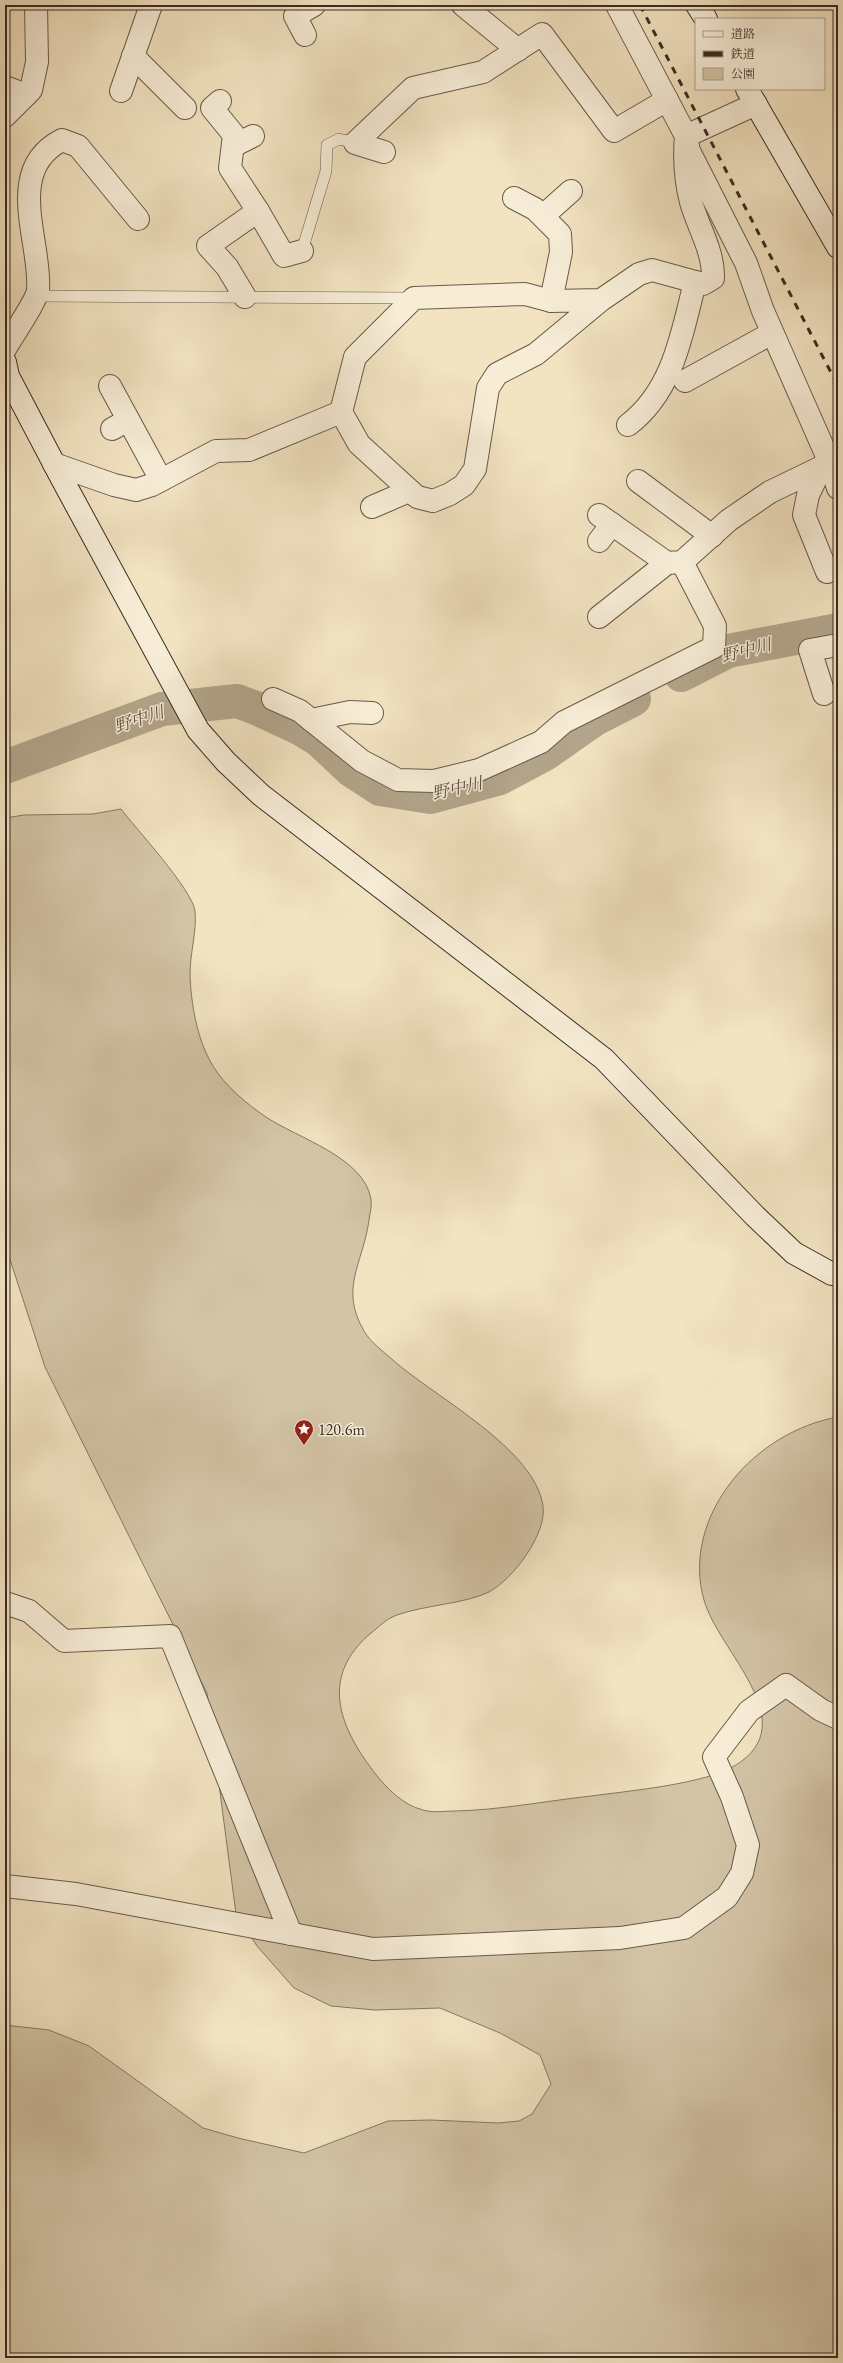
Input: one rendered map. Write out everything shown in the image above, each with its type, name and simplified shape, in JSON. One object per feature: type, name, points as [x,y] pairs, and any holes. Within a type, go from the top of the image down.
[{"type":"street","points":[[5,116],[30,90],[37,62],[36,5]]},
{"type":"street","points":[[121,90],[150,5]]},
{"type":"street","points":[[295,19],[314,5]]},
{"type":"street","points":[[463,5],[518,50]]},
{"type":"street","points":[[618,5],[686,136],[688,151],[746,263],[772,333],[826,466],[838,488]]},
{"type":"street","points":[[697,5],[705,18]]},
{"type":"street","points":[[384,152],[355,143],[413,88],[483,72],[542,34],[614,130],[667,100]]},
{"type":"street","points":[[133,56],[185,108]]},
{"type":"street","points":[[5,87],[26,95]]},
{"type":"street","points":[[686,136],[752,96],[838,247]]},
{"type":"street","points":[[220,101],[212,108],[234,135],[230,168],[258,211],[284,256],[302,251]]},
{"type":"street","points":[[233,146],[253,136]]},
{"type":"street","points":[[601,300],[551,301],[525,294],[414,298],[355,358],[340,412],[359,444],[417,498],[433,501],[450,494],[464,485],[475,469],[488,388],[497,374],[536,354],[601,300],[639,274],[652,270],[703,284],[712,278],[713,265],[691,202],[683,164],[686,136]]},
{"type":"street","points":[[5,349],[38,291],[28,217],[30,183],[38,163],[52,145],[62,140],[78,146],[138,219]]},
{"type":"street","points":[[543,216],[571,191]]},
{"type":"street","points":[[514,198],[535,209],[560,234],[561,252],[551,301]]},
{"type":"street","points":[[244,297],[227,267],[208,246],[258,211]]},
{"type":"street","points":[[628,425],[642,414],[663,386],[678,352],[695,282]]},
{"type":"street","points":[[686,381],[772,333]]},
{"type":"street","points":[[5,362],[8,376],[168,677],[198,730],[226,762],[261,795],[604,1059],[755,1216],[794,1253],[832,1274],[838,1275]]},
{"type":"street","points":[[110,386],[120,424],[161,480]]},
{"type":"street","points":[[54,464],[114,485],[136,490],[161,480],[216,451],[249,450],[340,412]]},
{"type":"street","points":[[599,617],[712,536],[728,520],[770,492],[826,466]]},
{"type":"street","points":[[826,466],[808,494],[804,515],[827,572]]},
{"type":"street","points":[[638,481],[712,536]]},
{"type":"street","points":[[372,507],[409,491]]},
{"type":"street","points":[[273,699],[300,712],[362,761],[398,780],[434,781],[479,770],[540,742],[564,722],[714,646],[715,626],[675,563],[605,519],[599,541]]},
{"type":"street","points":[[824,694],[810,650],[838,645]]},
{"type":"street","points":[[310,720],[350,712],[372,713]]},
{"type":"street","points":[[5,1603],[29,1611],[64,1641],[170,1636],[291,1934]]},
{"type":"street","points":[[5,1886],[76,1894],[373,1949],[620,1938],[684,1928],[727,1897],[742,1873],[748,1844],[732,1797],[714,1757],[749,1711],[786,1685],[821,1710],[838,1718]]},
{"type":"lane","points":[[302,251],[326,171],[327,145],[339,139],[355,143]]},
{"type":"lane","points":[[35,296],[414,298]]},
{"type":"green space","points":[[121,809],[174,874],[192,901],[195,911],[190,966],[193,1009],[203,1045],[213,1066],[224,1081],[251,1106],[279,1125],[328,1150],[343,1160],[356,1171],[366,1184],[371,1199],[371,1210],[353,1289],[353,1302],[357,1316],[364,1331],[374,1343],[394,1361],[481,1426],[503,1445],[522,1464],[536,1485],[543,1506],[543,1517],[540,1529],[534,1542],[518,1566],[498,1586],[479,1596],[420,1609],[393,1617],[371,1633],[355,1649],[345,1666],[340,1683],[340,1701],[344,1719],[361,1754],[390,1790],[402,1800],[416,1808],[427,1811],[439,1812],[489,1809],[666,1786],[723,1772],[736,1765],[755,1748],[762,1728],[760,1707],[751,1686],[712,1620],[704,1600],[700,1569],[700,1553],[703,1538],[708,1523],[723,1494],[742,1469],[753,1458],[793,1432],[823,1420],[838,1417],[838,2358],[5,2358],[5,2025],[49,2030],[89,2046],[203,2128],[238,2138],[304,2153],[388,2121],[431,2120],[498,2123],[519,2121],[532,2114],[551,2084],[540,2055],[500,2033],[440,2008],[375,2010],[331,2006],[294,1988],[257,1946],[236,1914],[207,1693],[45,1367],[5,1244],[5,818],[24,815],[93,814]]},
{"type":"waterway","name":"野中川","points":[[681,675],[728,651],[838,630]]},
{"type":"waterway","name":"野中川","points":[[5,767],[162,709],[237,701],[299,728],[319,740],[351,770],[380,789],[430,797],[500,778],[545,754],[595,719],[634,699]]},
{"type":"railway","points":[[640,5],[838,386]]},
{"type":"place","name":"120.6m","points":[[304,1446]]}]
